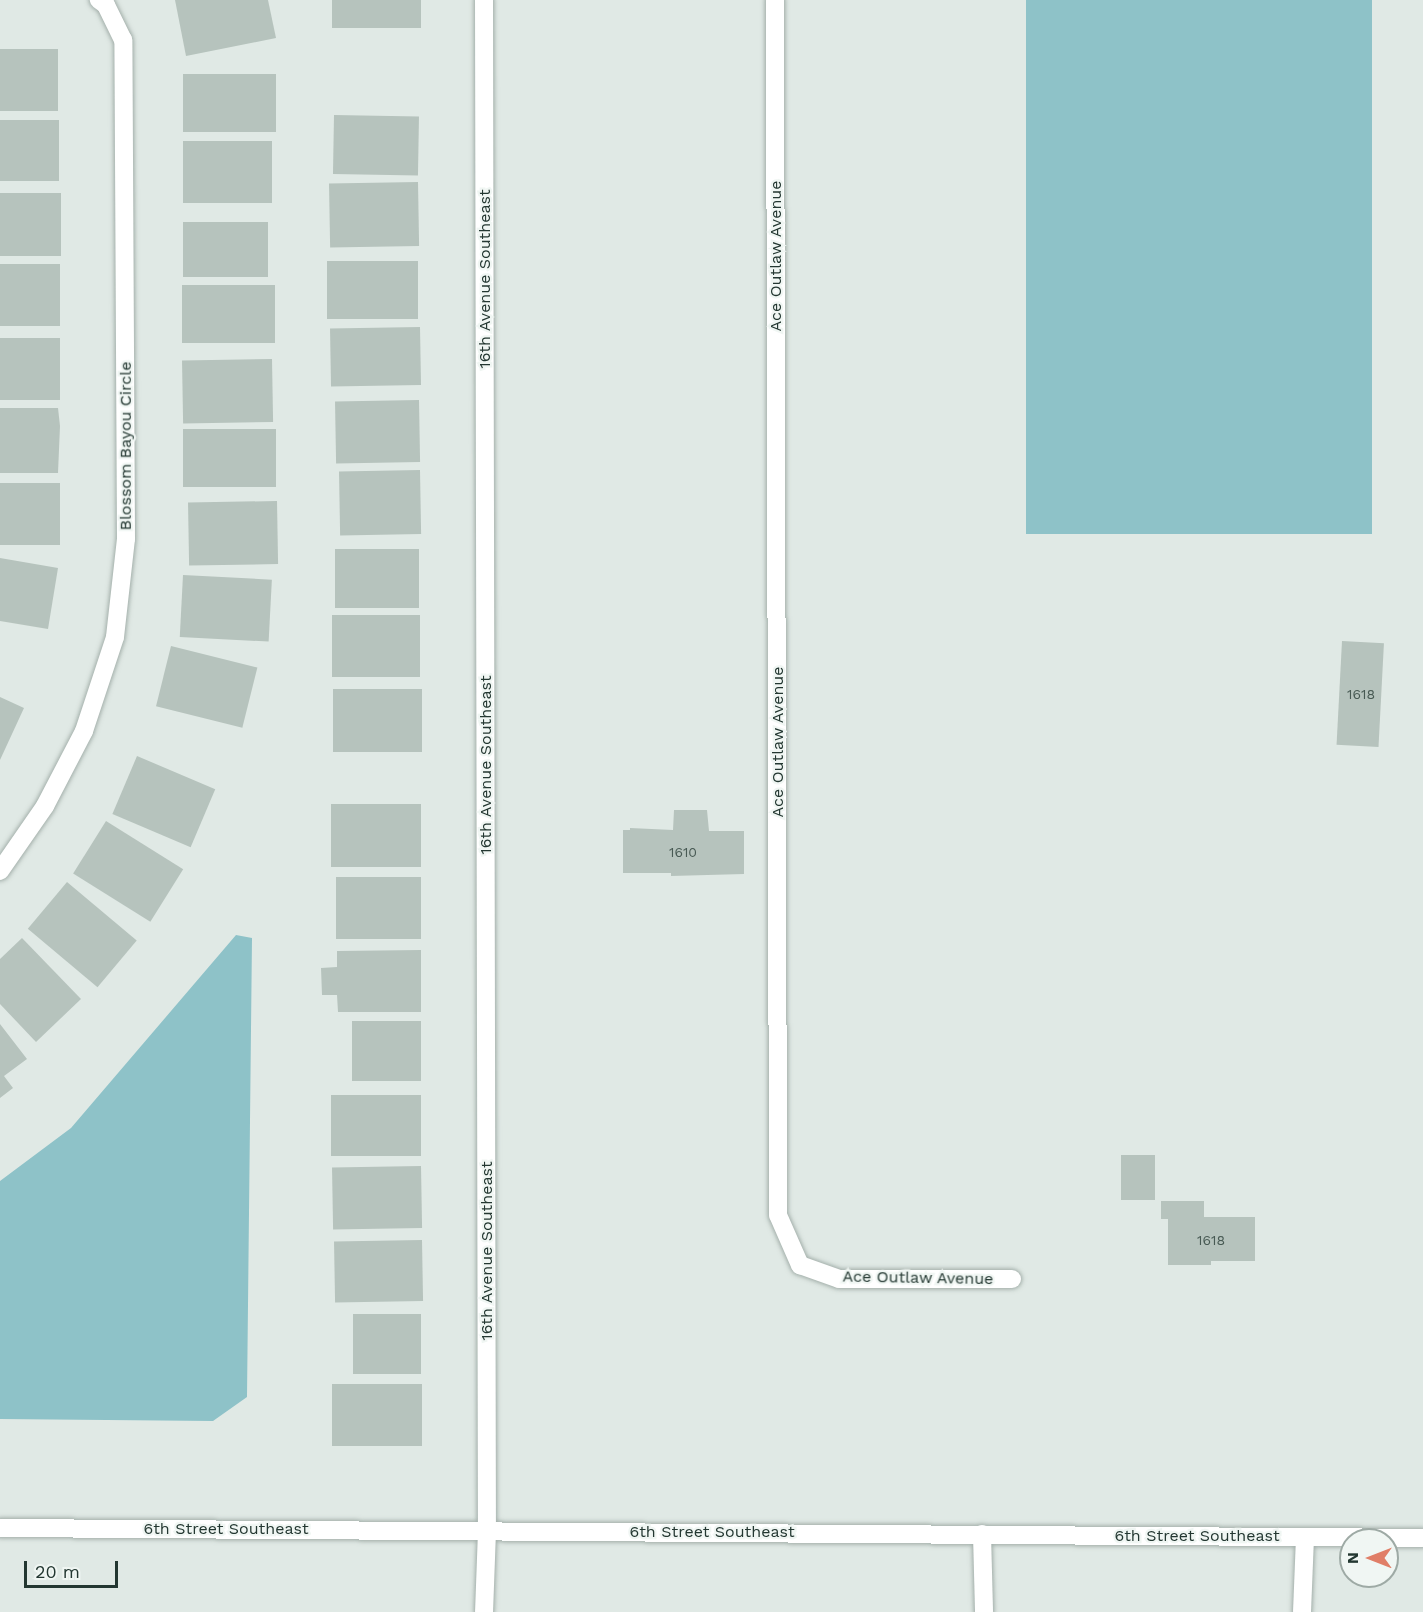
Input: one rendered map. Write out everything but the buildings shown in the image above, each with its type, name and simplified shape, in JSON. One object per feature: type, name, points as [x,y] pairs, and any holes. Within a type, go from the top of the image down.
[{"type":"street","name":"Blossom Bayou Circle","points":[[0,871],[45,806],[84,730],[115,637],[126,539],[123,40],[106,5],[99,0]]},
{"type":"street","name":"16th Avenue Southeast","points":[[484,0],[487,1531],[484,1612]]},
{"type":"street","name":"Ace Outlaw Avenue","points":[[775,0],[778,1215],[800,1264],[839,1279],[1012,1279]]},
{"type":"street","name":"6th Street Southeast","points":[[0,1528],[1423,1538]]},
{"type":"street","points":[[982,1534],[984,1612]]},
{"type":"street","points":[[1302,1612],[1305,1537]]},
{"type":"water","points":[[1026,0],[1372,0],[1372,534],[1026,534]]},
{"type":"water","points":[[236,935],[252,938],[247,1397],[213,1421],[0,1419],[0,1181],[71,1128]]}]
